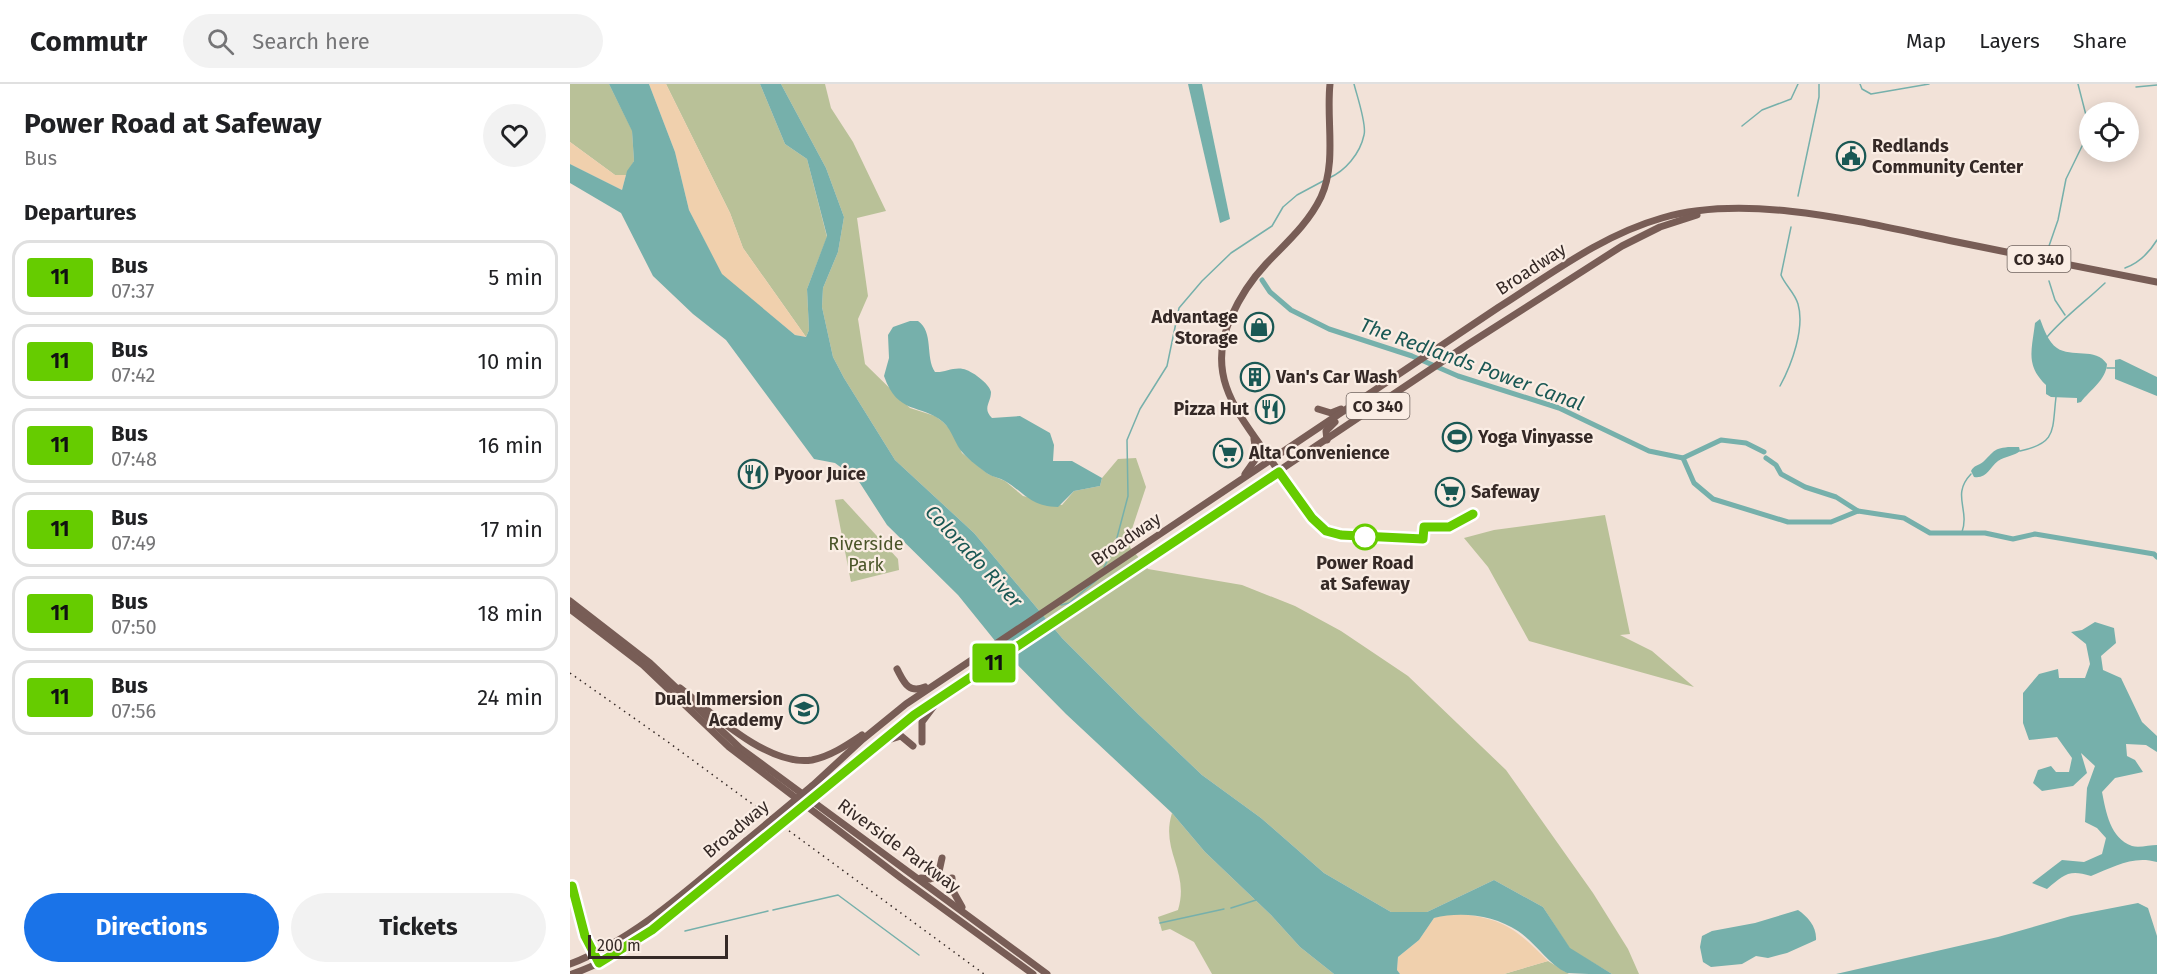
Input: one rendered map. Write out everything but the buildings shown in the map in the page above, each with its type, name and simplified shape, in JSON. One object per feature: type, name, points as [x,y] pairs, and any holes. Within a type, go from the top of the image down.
[{"type":"main road","points":[[1279,472],[1224,383],[1219,360],[1222,339],[1246,287],[1305,222],[1322,195],[1329,170],[1330,84]]},
{"type":"main road","name":"Broadway","points":[[570,964],[594,953],[664,907],[812,786],[888,718],[984,651],[1564,265],[1642,225],[1682,213],[1770,209],[1820,215],[2157,282]]},
{"type":"main road","name":"Broadway","points":[[572,974],[599,963],[652,930],[914,715],[1612,252],[1653,230],[1711,211]]},
{"type":"main road","points":[[1564,265],[1596,250],[1612,252]]},
{"type":"main road","points":[[1304,438],[1319,424],[1321,417],[1318,409],[1334,412],[1370,394]]},
{"type":"main road","points":[[1327,440],[1328,428],[1370,394]]},
{"type":"main road","points":[[1226,490],[1256,461],[1257,448],[1252,430]]},
{"type":"main road","name":"Riverside Parkway","points":[[570,602],[650,663],[740,748],[1047,974]]},
{"type":"main road","name":"Riverside Parkway","points":[[570,609],[643,665],[736,752],[892,872],[1033,974]]},
{"type":"main road","points":[[650,663],[735,729],[772,754],[787,759],[804,761],[827,756],[888,718]]},
{"type":"main road","points":[[897,669],[907,686],[915,690],[951,674]]},
{"type":"main road","points":[[922,742],[922,722],[925,715],[957,687]]},
{"type":"main road","points":[[868,752],[894,737],[907,739],[913,746]]},
{"type":"main road","points":[[918,877],[927,880],[936,878],[941,870],[942,858]]},
{"type":"main road","points":[[952,878],[955,897],[969,916]]},
{"type":"green space","points":[[570,84],[609,84],[632,130],[634,161],[626,175],[615,175],[570,142]]},
{"type":"green space","points":[[666,84],[760,84],[785,144],[807,159],[827,237],[807,289],[809,330],[806,337],[743,248],[730,213]]},
{"type":"green space","points":[[781,84],[825,84],[831,108],[853,142],[886,211],[857,218],[868,296],[858,319],[865,364],[910,408],[935,416],[943,422],[951,430],[962,453],[988,474],[1005,481],[1023,496],[1062,505],[1074,491],[1100,486],[1102,478],[1118,459],[1136,458],[1146,487],[1132,529],[1130,547],[1148,569],[1242,585],[1295,606],[1341,631],[1408,676],[1506,770],[1593,893],[1628,949],[1639,974],[1612,974],[1570,949],[1543,907],[1494,880],[1427,912],[1391,912],[1324,873],[1261,818],[1202,775],[1062,638],[974,533],[895,460],[833,357],[822,307],[823,288],[838,252],[844,217],[826,168]]},
{"type":"green space","name":"Riverside Park","points":[[843,499],[898,559],[899,570],[851,582],[835,500]]},
{"type":"green space","points":[[1605,515],[1630,634],[1620,635],[1652,651],[1694,687],[1529,641],[1488,567],[1464,538],[1494,530]]},
{"type":"green space","points":[[1172,813],[1205,852],[1271,915],[1300,947],[1334,974],[1212,974],[1194,942],[1170,929],[1162,931],[1158,917],[1178,910],[1181,896],[1170,839],[1169,826]]},
{"type":"green space","points":[[1548,961],[1569,974],[1504,974]]},
{"type":"sand","points":[[649,84],[666,84],[730,213],[743,248],[806,337],[795,335],[722,275],[689,210],[675,152]]},
{"type":"sand","points":[[570,142],[615,175],[626,175],[622,190],[570,164]]},
{"type":"sand","points":[[1451,913],[1483,918],[1505,925],[1525,939],[1548,961],[1504,974],[1400,974],[1397,970],[1398,957],[1419,940],[1434,918]]},
{"type":"water","name":"Colorado River","points":[[609,84],[649,84],[675,152],[689,210],[722,274],[795,335],[806,337],[809,330],[807,289],[827,236],[807,159],[785,144],[760,84],[781,84],[826,168],[844,217],[838,252],[823,288],[822,307],[833,357],[844,378],[895,460],[974,533],[1062,638],[1202,775],[1261,818],[1324,873],[1391,912],[1427,912],[1494,880],[1543,907],[1570,948],[1612,974],[1567,973],[1553,964],[1518,931],[1499,921],[1466,915],[1434,918],[1419,940],[1398,957],[1397,970],[1400,974],[1334,974],[1300,947],[1271,915],[1205,852],[1172,813],[1066,714],[1000,647],[958,595],[887,525],[858,480],[835,463],[814,459],[726,340],[693,314],[653,276],[621,213],[570,183],[570,164],[622,190],[627,171],[634,161],[632,131]]},
{"type":"water","points":[[1188,84],[1202,84],[1230,219],[1220,223]]},
{"type":"water","points":[[2040,319],[2049,339],[2057,348],[2097,356],[2107,364],[2101,380],[2081,402],[2077,403],[2077,398],[2051,397],[2046,394],[2046,385],[2039,378],[2032,364],[2035,323]]},
{"type":"water","points":[[910,321],[918,321],[926,332],[930,359],[935,372],[952,369],[966,370],[984,381],[991,392],[987,408],[992,418],[1020,416],[1050,433],[1054,445],[1053,461],[1072,461],[1102,478],[1100,486],[1074,491],[1058,507],[1041,505],[1005,481],[988,474],[972,461],[960,450],[943,422],[935,416],[910,407],[896,397],[884,376],[889,358],[888,335],[893,327]]},
{"type":"water","points":[[2120,359],[2157,377],[2157,396],[2115,379],[2115,360]]},
{"type":"water","points":[[2019,447],[2020,451],[1998,461],[1985,475],[1974,477],[1971,471],[1973,468],[1996,450]]},
{"type":"water","points":[[2095,622],[2114,628],[2116,643],[2101,656],[2103,670],[2121,678],[2142,722],[2157,736],[2157,752],[2146,745],[2126,744],[2127,756],[2135,760],[2143,772],[2115,778],[2102,792],[2105,808],[2114,831],[2125,842],[2135,847],[2157,845],[2157,862],[2131,861],[2091,876],[2071,873],[2047,889],[2032,883],[2062,860],[2084,862],[2102,854],[2106,838],[2097,828],[2085,822],[2087,788],[2095,766],[2081,753],[2087,773],[2073,786],[2042,791],[2033,783],[2038,770],[2051,766],[2056,772],[2069,772],[2072,758],[2057,737],[2029,740],[2023,723],[2023,693],[2039,674],[2058,669],[2059,678],[2085,678],[2090,664],[2086,644],[2071,632],[2082,630]]},
{"type":"water","points":[[2138,903],[2148,908],[2157,936],[2157,974],[1836,974],[1998,937],[2071,916]]},
{"type":"water","points":[[1798,910],[1811,923],[1816,940],[1787,953],[1768,958],[1756,956],[1742,964],[1711,967],[1703,962],[1700,947],[1702,936],[1712,931],[1755,923]]},
{"type":"waterway","points":[[1329,178],[1351,161],[1364,135],[1363,118],[1354,84]]},
{"type":"waterway","points":[[1742,126],[1762,110],[1791,99],[1798,84]]},
{"type":"waterway","points":[[1798,196],[1819,97],[1819,84]]},
{"type":"waterway","points":[[1860,84],[1862,89],[1871,94],[1929,84]]},
{"type":"waterway","points":[[2049,246],[2058,220],[2066,179],[2086,138],[2088,123],[2078,84]]},
{"type":"waterway","points":[[2136,87],[2157,85]]},
{"type":"waterway","points":[[1104,567],[1114,549],[1128,496],[1127,440],[1140,409],[1167,366],[1179,308],[1202,281],[1231,253],[1272,226],[1283,207],[1297,195],[1325,180]]},
{"type":"waterway","points":[[1780,386],[1793,357],[1800,324],[1797,300],[1781,275],[1791,227]]},
{"type":"waterway","points":[[2125,268],[2143,257],[2157,240]]},
{"type":"waterway","name":"The Redlands Power Canal","points":[[1262,280],[1270,292],[1291,310],[1329,329],[1412,356],[1458,376],[1559,408],[1649,451],[1683,458],[1721,440],[1746,443],[1764,452]]},
{"type":"waterway","points":[[2049,281],[2055,300],[2065,315]]},
{"type":"waterway","points":[[2047,337],[2105,283]]},
{"type":"waterway","points":[[2107,368],[2116,368]]},
{"type":"waterway","points":[[2020,451],[2032,448],[2047,439],[2053,427],[2056,397]]},
{"type":"waterway","name":"The Redlands Power Canal","points":[[1683,458],[1694,483],[1713,499],[1788,522],[1831,522],[1858,511],[1904,518],[1930,533],[1985,533],[2013,539],[2035,534],[2154,554],[2157,557]]},
{"type":"waterway","name":"The Redlands Power Canal","points":[[1766,458],[1776,465],[1781,474],[1805,487],[1836,497],[1858,511]]},
{"type":"waterway","points":[[1962,532],[1964,524],[1962,489],[1971,474]]},
{"type":"waterway","points":[[1061,605],[1069,603],[1098,579]]},
{"type":"waterway","points":[[773,910],[838,895],[919,955]]},
{"type":"waterway","points":[[1231,908],[1256,900]]},
{"type":"waterway","points":[[1160,923],[1224,909]]},
{"type":"waterway","points":[[685,931],[768,911]]},
{"type":"railway","points":[[570,673],[668,742],[984,974]]},
{"type":"bus line","name":"11","points":[[570,887],[572,886],[585,936],[599,963],[626,949],[914,715],[1279,472],[1315,521],[1326,531],[1335,535],[1423,539],[1424,527],[1449,527],[1473,514]]},
{"type":"place","name":"Redlands Community Center","points":[[1851,156]]},
{"type":"place","name":"Advantage Storage","points":[[1259,327]]},
{"type":"place","name":"Van's Car Wash","points":[[1255,377]]},
{"type":"place","name":"Pizza Hut","points":[[1270,409]]},
{"type":"place","name":"Yoga Vinyasse","points":[[1457,437]]},
{"type":"place","name":"Alta Convenience","points":[[1228,453]]},
{"type":"place","name":"Pyoor Juice","points":[[753,474]]},
{"type":"place","name":"Safeway","points":[[1450,492]]},
{"type":"place","name":"Power Road at Safeway","points":[[1365,537]]},
{"type":"place","name":"Dual Immersion Academy","points":[[804,709]]}]
